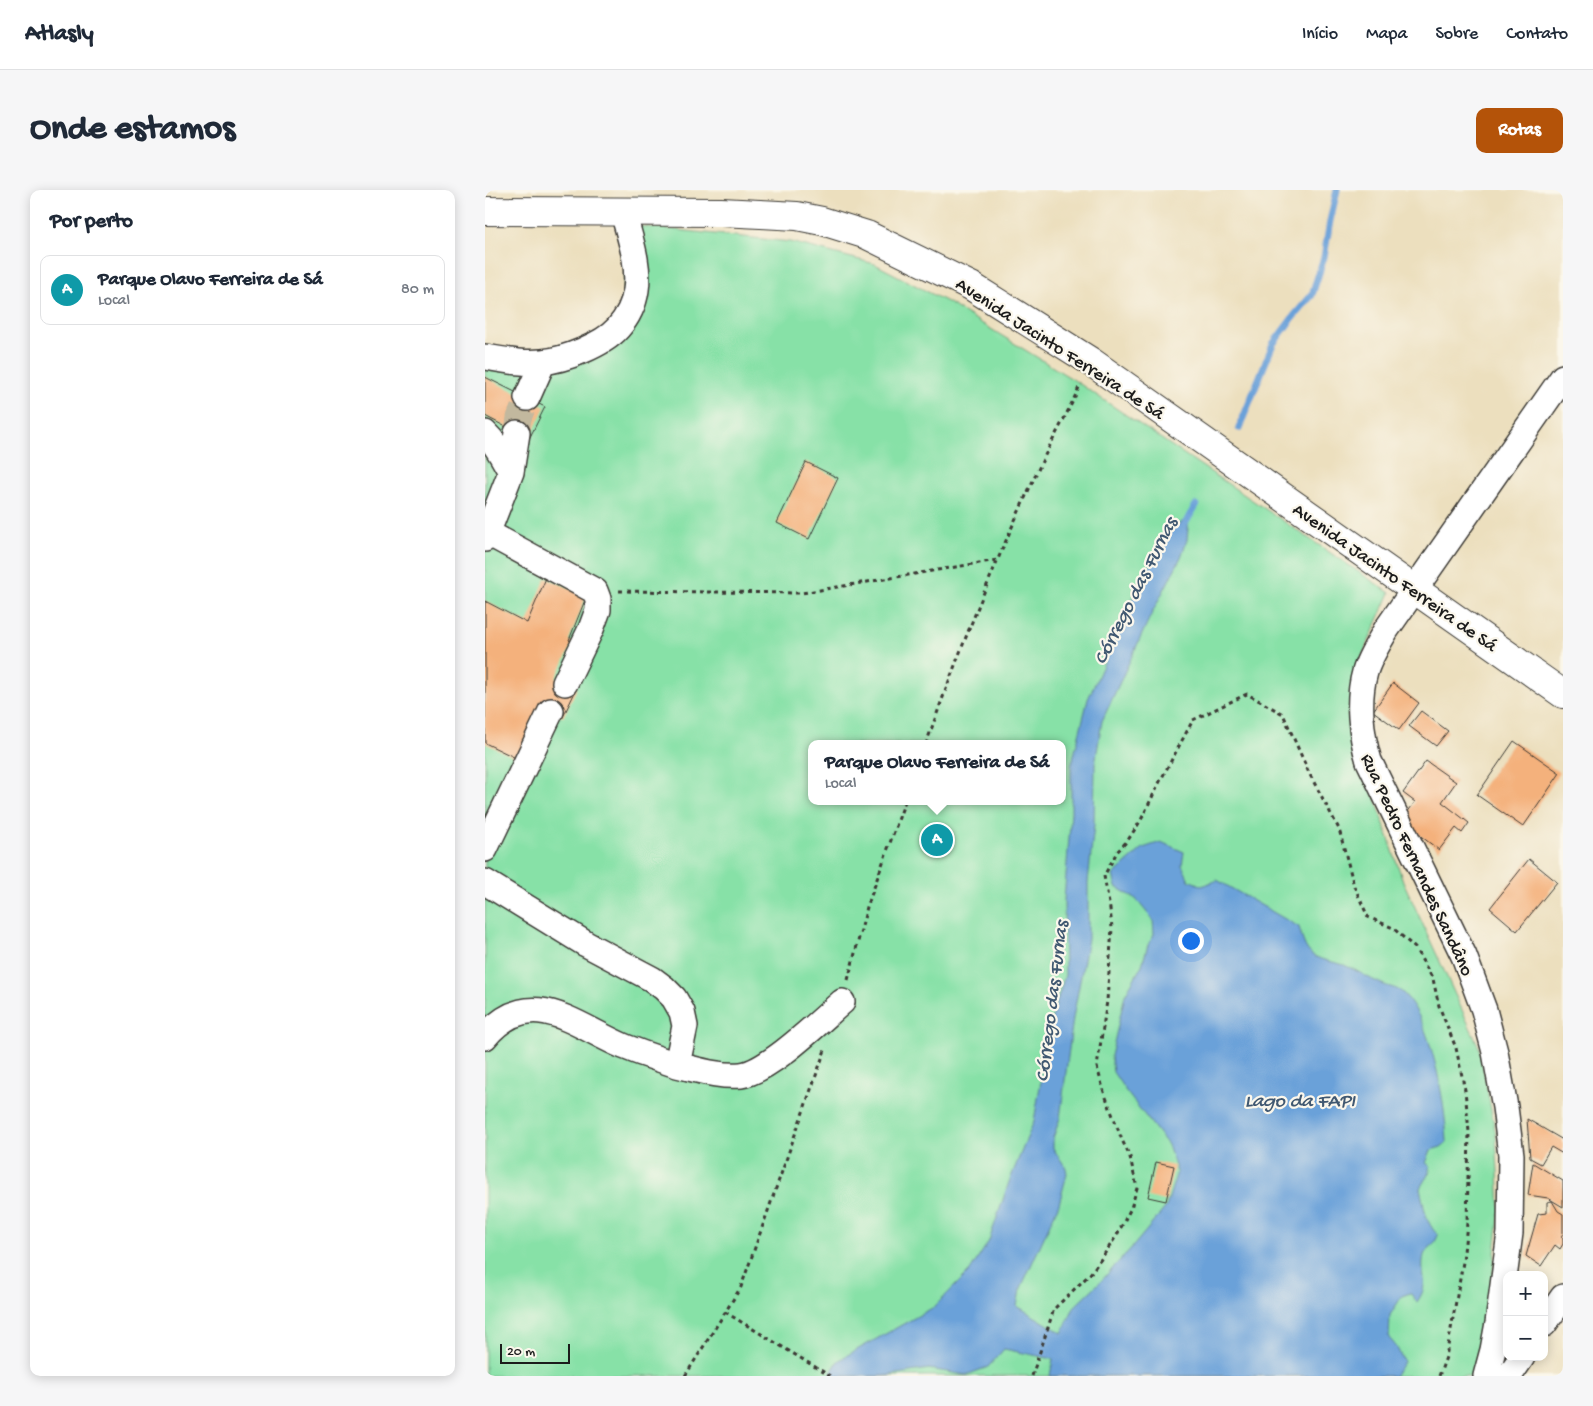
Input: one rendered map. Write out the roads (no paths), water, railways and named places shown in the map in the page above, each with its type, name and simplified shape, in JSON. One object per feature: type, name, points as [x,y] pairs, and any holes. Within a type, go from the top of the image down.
[{"type":"main road","name":"Avenida Jacinto Ferreira de Sá","points":[[485,211],[721,212],[797,216],[822,221],[867,235],[971,286],[1090,361],[1563,694]]},
{"type":"street","points":[[485,356],[516,362],[543,362],[569,355],[599,342],[610,336],[618,328],[632,305],[636,290],[636,270],[623,211]]},
{"type":"street","points":[[527,398],[543,362]]},
{"type":"street","name":"Rua Pedro Fernandes Sandâno","points":[[1486,1376],[1498,1323],[1510,1233],[1511,1155],[1505,1106],[1495,1052],[1484,1010],[1464,956],[1369,761],[1363,738],[1361,706],[1365,673],[1371,657],[1386,630],[1563,377]]},
{"type":"street","points":[[517,432],[511,472],[486,536],[595,591],[598,599],[598,610],[591,629],[565,682]]},
{"type":"street","points":[[485,433],[498,449],[511,472]]},
{"type":"street","points":[[485,849],[551,711]]},
{"type":"street","points":[[485,882],[586,944],[652,979],[664,988],[674,998],[682,1012],[685,1026],[677,1065]]},
{"type":"street","points":[[485,1037],[493,1027],[506,1017],[527,1010],[548,1011],[623,1046],[677,1065],[710,1072],[742,1075],[754,1072],[772,1061],[843,1002]]},
{"type":"street","points":[[1548,1318],[1563,1297]]},
{"type":"street","points":[[1509,1376],[1519,1361]]},
{"type":"water","name":"Lago da FAPI","points":[[1189,517],[1187,540],[1181,557],[1150,617],[1102,721],[1095,764],[1094,825],[1088,882],[1088,939],[1073,1018],[1060,1118],[1053,1138],[1053,1148],[1066,1168],[1067,1174],[1059,1204],[1020,1290],[1017,1306],[1062,1333],[1074,1307],[1103,1279],[1166,1207],[1177,1172],[1168,1145],[1113,1072],[1111,1056],[1125,995],[1142,965],[1148,945],[1154,934],[1153,920],[1136,899],[1116,887],[1113,875],[1143,848],[1161,842],[1184,852],[1182,865],[1189,880],[1202,886],[1217,880],[1299,927],[1304,943],[1314,956],[1354,969],[1377,982],[1401,991],[1413,1006],[1422,1022],[1440,1085],[1447,1142],[1441,1147],[1431,1150],[1426,1163],[1430,1166],[1430,1171],[1420,1188],[1430,1225],[1438,1235],[1424,1255],[1423,1289],[1417,1302],[1410,1293],[1402,1296],[1390,1315],[1389,1338],[1396,1346],[1404,1362],[1394,1376],[1050,1376],[1053,1359],[1004,1349],[988,1367],[966,1375],[929,1369],[884,1376],[829,1376],[838,1361],[844,1357],[934,1307],[970,1271],[989,1241],[1009,1182],[1034,1121],[1052,1017],[1065,975],[1064,900],[1071,813],[1071,767],[1088,699],[1134,596],[1168,532]]},
{"type":"waterway","name":"Córrego das Furnas","points":[[1239,428],[1273,344],[1312,295],[1324,257],[1337,190]]},
{"type":"waterway","name":"Córrego das Furnas","points":[[1185,524],[1196,505]]},
{"type":"tunnel","points":[[517,433],[519,418],[527,398]]},
{"type":"place","name":"Parque Olavo Ferreira de Sá","points":[[937,840]]}]
